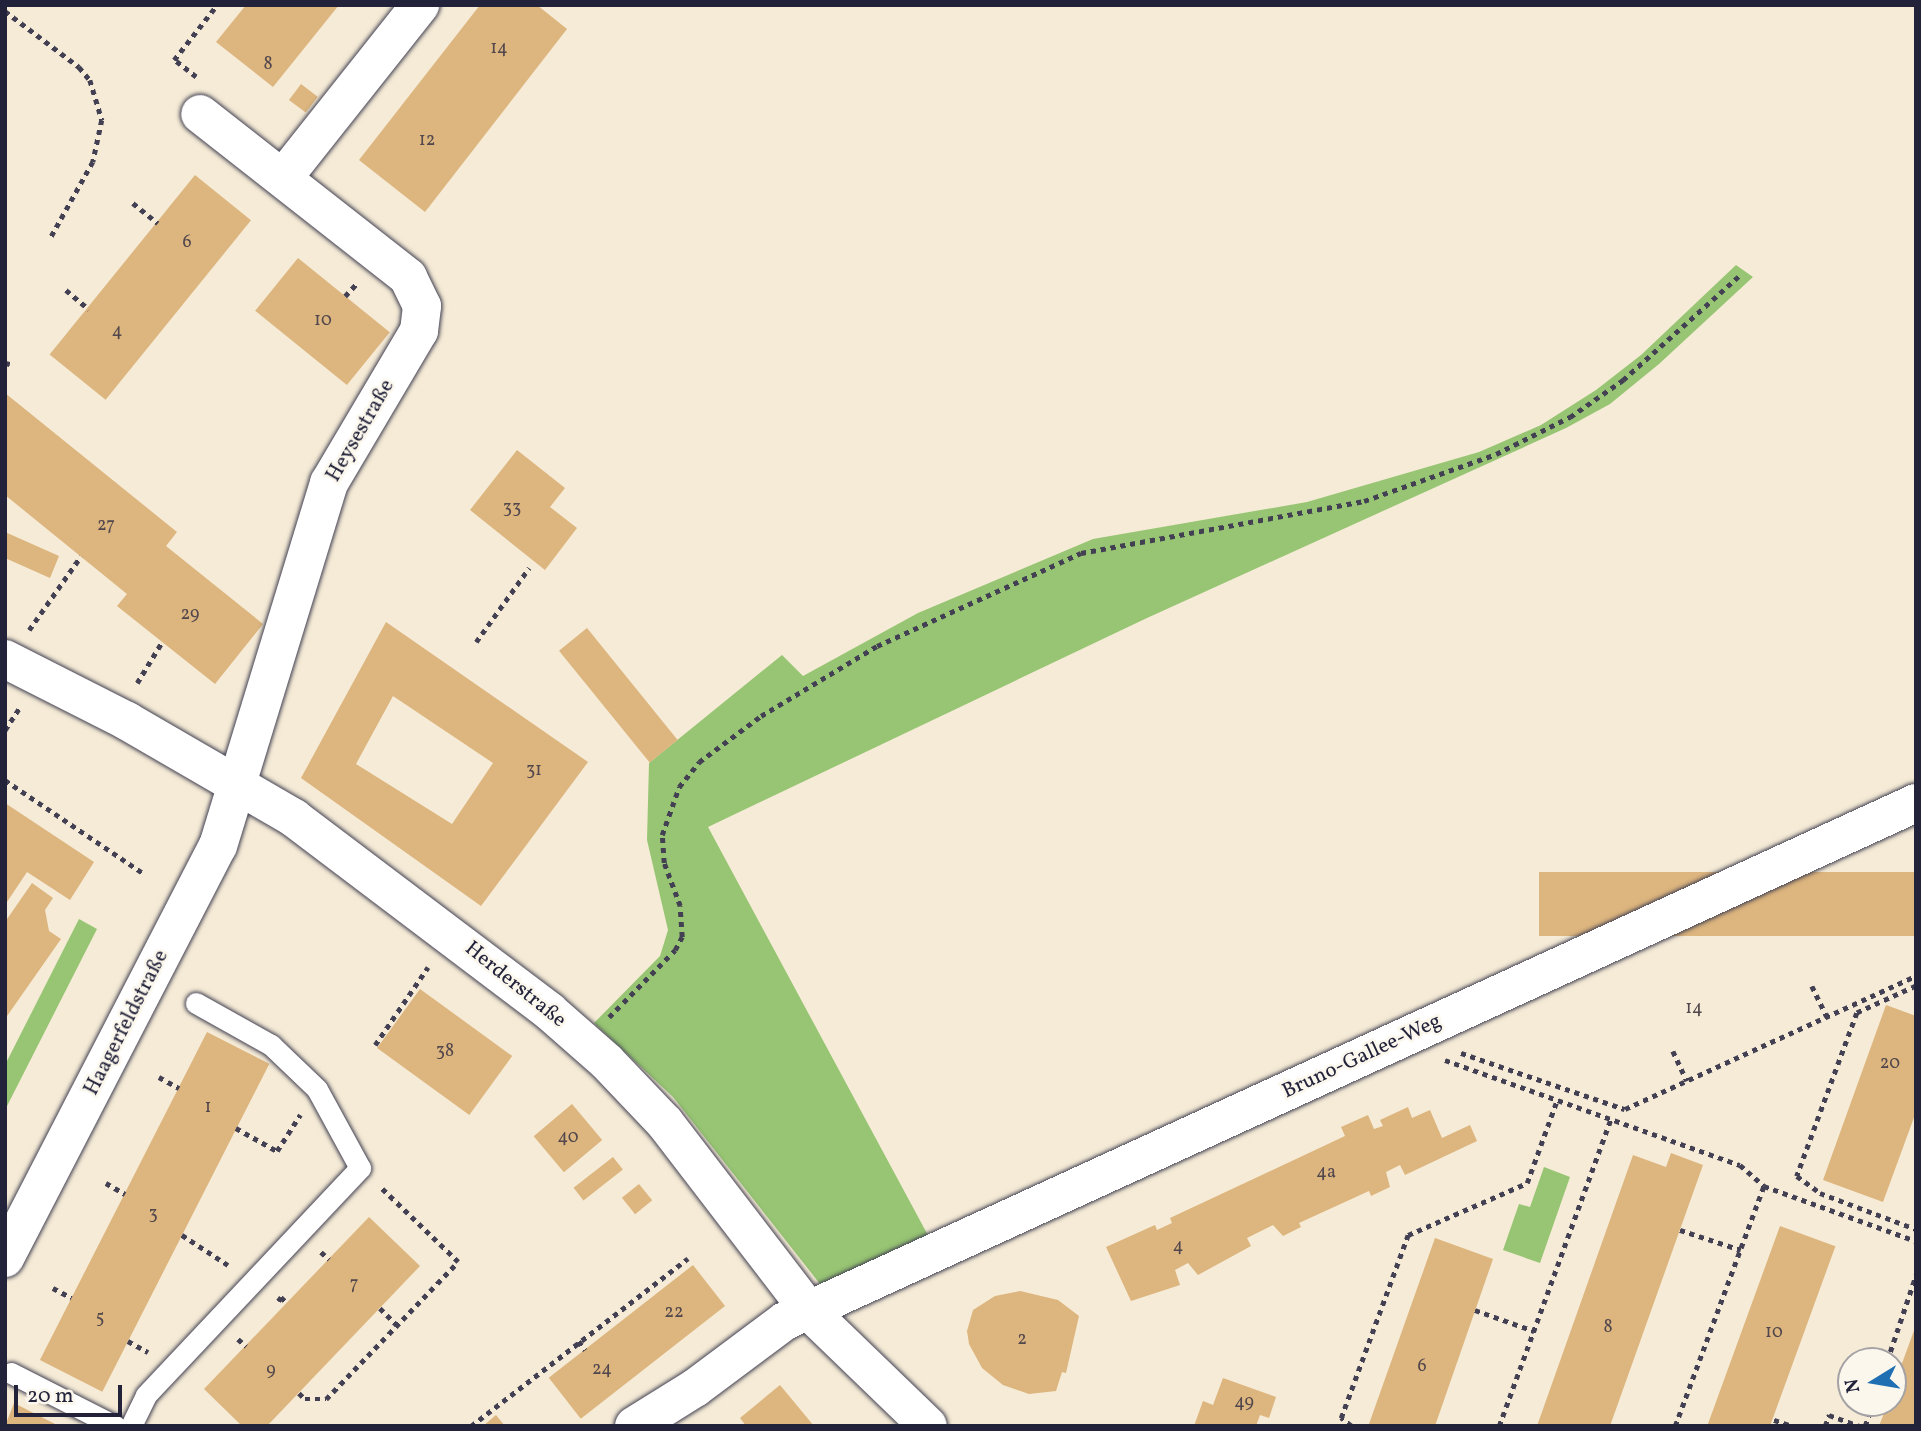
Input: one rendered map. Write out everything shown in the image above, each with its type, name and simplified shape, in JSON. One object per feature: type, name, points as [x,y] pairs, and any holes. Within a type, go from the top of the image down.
[{"type":"street","points":[[283,178],[420,5]]},
{"type":"street","name":"Heysestraße","points":[[200,114],[408,277],[422,306],[419,331],[329,483],[237,784]]},
{"type":"street","name":"Herderstraße","points":[[13,650],[294,818],[424,912],[586,1043],[665,1123],[808,1311],[928,1426]]},
{"type":"street","name":"Haagerfeldstraße","points":[[5,1258],[218,846],[237,784]]},
{"type":"street","name":"Bruno-Gallee-Weg","points":[[660,1419],[769,1330],[1916,803]]},
{"type":"lane","points":[[131,1426],[146,1395],[360,1168],[317,1089],[271,1045],[197,1003]]},
{"type":"lane","points":[[11,1373],[115,1426]]},
{"type":"path","points":[[174,60],[217,5]]},
{"type":"path","points":[[5,10],[79,67],[90,80],[102,120],[93,162],[50,239]]},
{"type":"path","points":[[133,203],[158,223]]},
{"type":"path","points":[[586,1043],[676,950],[682,937],[680,906],[664,863],[662,835],[679,787],[699,762],[761,716],[877,646],[1081,553],[1364,501],[1496,454],[1570,417],[1623,380],[1739,276]]},
{"type":"path","points":[[66,290],[89,309]]},
{"type":"path","points":[[13,650],[80,556]]},
{"type":"path","points":[[475,642],[529,568]]},
{"type":"path","points":[[130,694],[162,642]]},
{"type":"path","points":[[5,730],[25,700]]},
{"type":"path","points":[[5,780],[143,873]]},
{"type":"path","points":[[375,1045],[435,956]]},
{"type":"path","points":[[1418,1031],[1437,1045],[1625,1109],[1916,976]]},
{"type":"path","points":[[1812,986],[1827,1017]]},
{"type":"path","points":[[1916,986],[1857,1013],[1797,1176],[1820,1193],[1916,1229]]},
{"type":"path","points":[[1418,1031],[1417,1050],[1740,1165],[1764,1186],[1916,1241]]},
{"type":"path","points":[[1673,1051],[1688,1081]]},
{"type":"path","points":[[159,1077],[179,1088]]},
{"type":"path","points":[[236,1128],[276,1152],[317,1089]]},
{"type":"path","points":[[1351,1426],[1341,1418],[1408,1236],[1527,1183],[1557,1100]]},
{"type":"path","points":[[1499,1426],[1611,1119]]},
{"type":"path","points":[[299,1393],[305,1399],[326,1399],[458,1262],[360,1168]]},
{"type":"path","points":[[106,1183],[125,1194]]},
{"type":"path","points":[[1675,1426],[1764,1186]]},
{"type":"path","points":[[1680,1230],[1741,1250]]},
{"type":"path","points":[[182,1235],[223,1259]]},
{"type":"path","points":[[471,1426],[688,1258]]},
{"type":"path","points":[[1892,1347],[1916,1275]]},
{"type":"path","points":[[652,1286],[657,1292]]},
{"type":"path","points":[[53,1288],[72,1298]]},
{"type":"path","points":[[380,1308],[397,1325]]},
{"type":"path","points":[[1475,1310],[1534,1331]]},
{"type":"path","points":[[579,1341],[585,1350]]},
{"type":"path","points":[[1825,1426],[1829,1415],[1859,1426]]},
{"type":"path","points":[[1774,1420],[1793,1426]]},
{"type":"green space","points":[[1736,265],[1753,277],[1659,364],[1610,404],[1566,428],[1147,618],[708,827],[930,1239],[820,1284],[673,1097],[594,1023],[660,956],[668,930],[647,840],[649,763],[782,655],[803,676],[918,613],[1093,539],[1307,502],[1479,452],[1541,425],[1596,390],[1641,355]]},
{"type":"green space","points":[[79,919],[97,929],[5,1110],[5,1065]]},
{"type":"green space","points":[[1544,1167],[1570,1177],[1540,1263],[1503,1250],[1519,1204],[1530,1207]]},
{"type":"building","points":[[246,5],[339,5],[273,87],[216,42]]},
{"type":"building","points":[[480,5],[537,5],[567,29],[425,212],[359,160]]},
{"type":"building","points":[[301,84],[318,97],[306,113],[289,100]]},
{"type":"building","points":[[195,175],[251,220],[106,400],[50,355]]},
{"type":"building","points":[[298,258],[390,332],[347,385],[255,311]]},
{"type":"building","points":[[5,393],[177,532],[166,546],[263,624],[215,684],[117,606],[127,594],[5,495]]},
{"type":"building","points":[[517,450],[565,488],[550,507],[577,528],[545,570],[470,510]]},
{"type":"building","points":[[5,532],[59,556],[50,578],[5,558]]},
{"type":"building","points":[[386,622],[588,762],[481,906],[301,778]],"holes":[[[393,696],[493,763],[452,824],[356,764]]]},
{"type":"building","points":[[587,628],[678,740],[650,763],[559,651]]},
{"type":"building","points":[[5,803],[94,862],[70,900],[27,872],[5,905]]},
{"type":"building","points":[[1539,872],[1916,872],[1916,936],[1539,936]]},
{"type":"building","points":[[32,883],[53,898],[45,910],[49,931],[61,939],[5,1019],[5,922]]},
{"type":"building","points":[[420,989],[512,1056],[469,1115],[377,1048]]},
{"type":"building","points":[[1886,1005],[1916,1016],[1916,1112],[1883,1202],[1823,1180]]},
{"type":"building","points":[[207,1032],[269,1064],[102,1392],[40,1360]]},
{"type":"building","points":[[572,1104],[602,1140],[564,1172],[534,1136]]},
{"type":"building","points":[[1408,1107],[1412,1118],[1430,1110],[1442,1138],[1470,1125],[1477,1141],[1405,1175],[1400,1165],[1386,1172],[1390,1187],[1371,1196],[1369,1191],[1299,1223],[1301,1227],[1283,1236],[1273,1225],[1247,1238],[1251,1246],[1198,1275],[1188,1263],[1175,1270],[1180,1285],[1131,1301],[1106,1247],[1155,1225],[1157,1230],[1172,1223],[1170,1218],[1345,1136],[1341,1127],[1368,1115],[1374,1129],[1383,1126],[1380,1120]]},
{"type":"building","points":[[1671,1153],[1703,1165],[1610,1426],[1537,1426],[1633,1155],[1666,1167]]},
{"type":"building","points":[[613,1157],[623,1170],[583,1200],[574,1188]]},
{"type":"building","points":[[639,1184],[652,1200],[635,1214],[622,1198]]},
{"type":"building","points":[[369,1217],[420,1266],[267,1426],[242,1426],[204,1389]]},
{"type":"building","points":[[1780,1226],[1835,1246],[1770,1426],[1707,1425]]},
{"type":"building","points":[[1435,1238],[1493,1259],[1435,1426],[1374,1426],[1369,1424]]},
{"type":"building","points":[[693,1265],[725,1306],[581,1419],[549,1378]]},
{"type":"building","points":[[1020,1291],[1058,1300],[1079,1316],[1066,1373],[1062,1372],[1056,1391],[1029,1394],[1003,1385],[982,1368],[969,1344],[967,1331],[973,1310],[995,1296]]},
{"type":"building","points":[[1916,1325],[1916,1426],[1879,1426],[1883,1417],[1907,1417],[1907,1350]]},
{"type":"building","points":[[1223,1378],[1276,1397],[1269,1418],[1260,1415],[1256,1426],[1194,1426],[1203,1401],[1213,1405]]},
{"type":"building","points":[[780,1385],[814,1426],[746,1426],[740,1418]]},
{"type":"building","points":[[14,1403],[59,1426],[5,1426]]},
{"type":"building","points":[[496,1415],[505,1426],[483,1426]]}]
